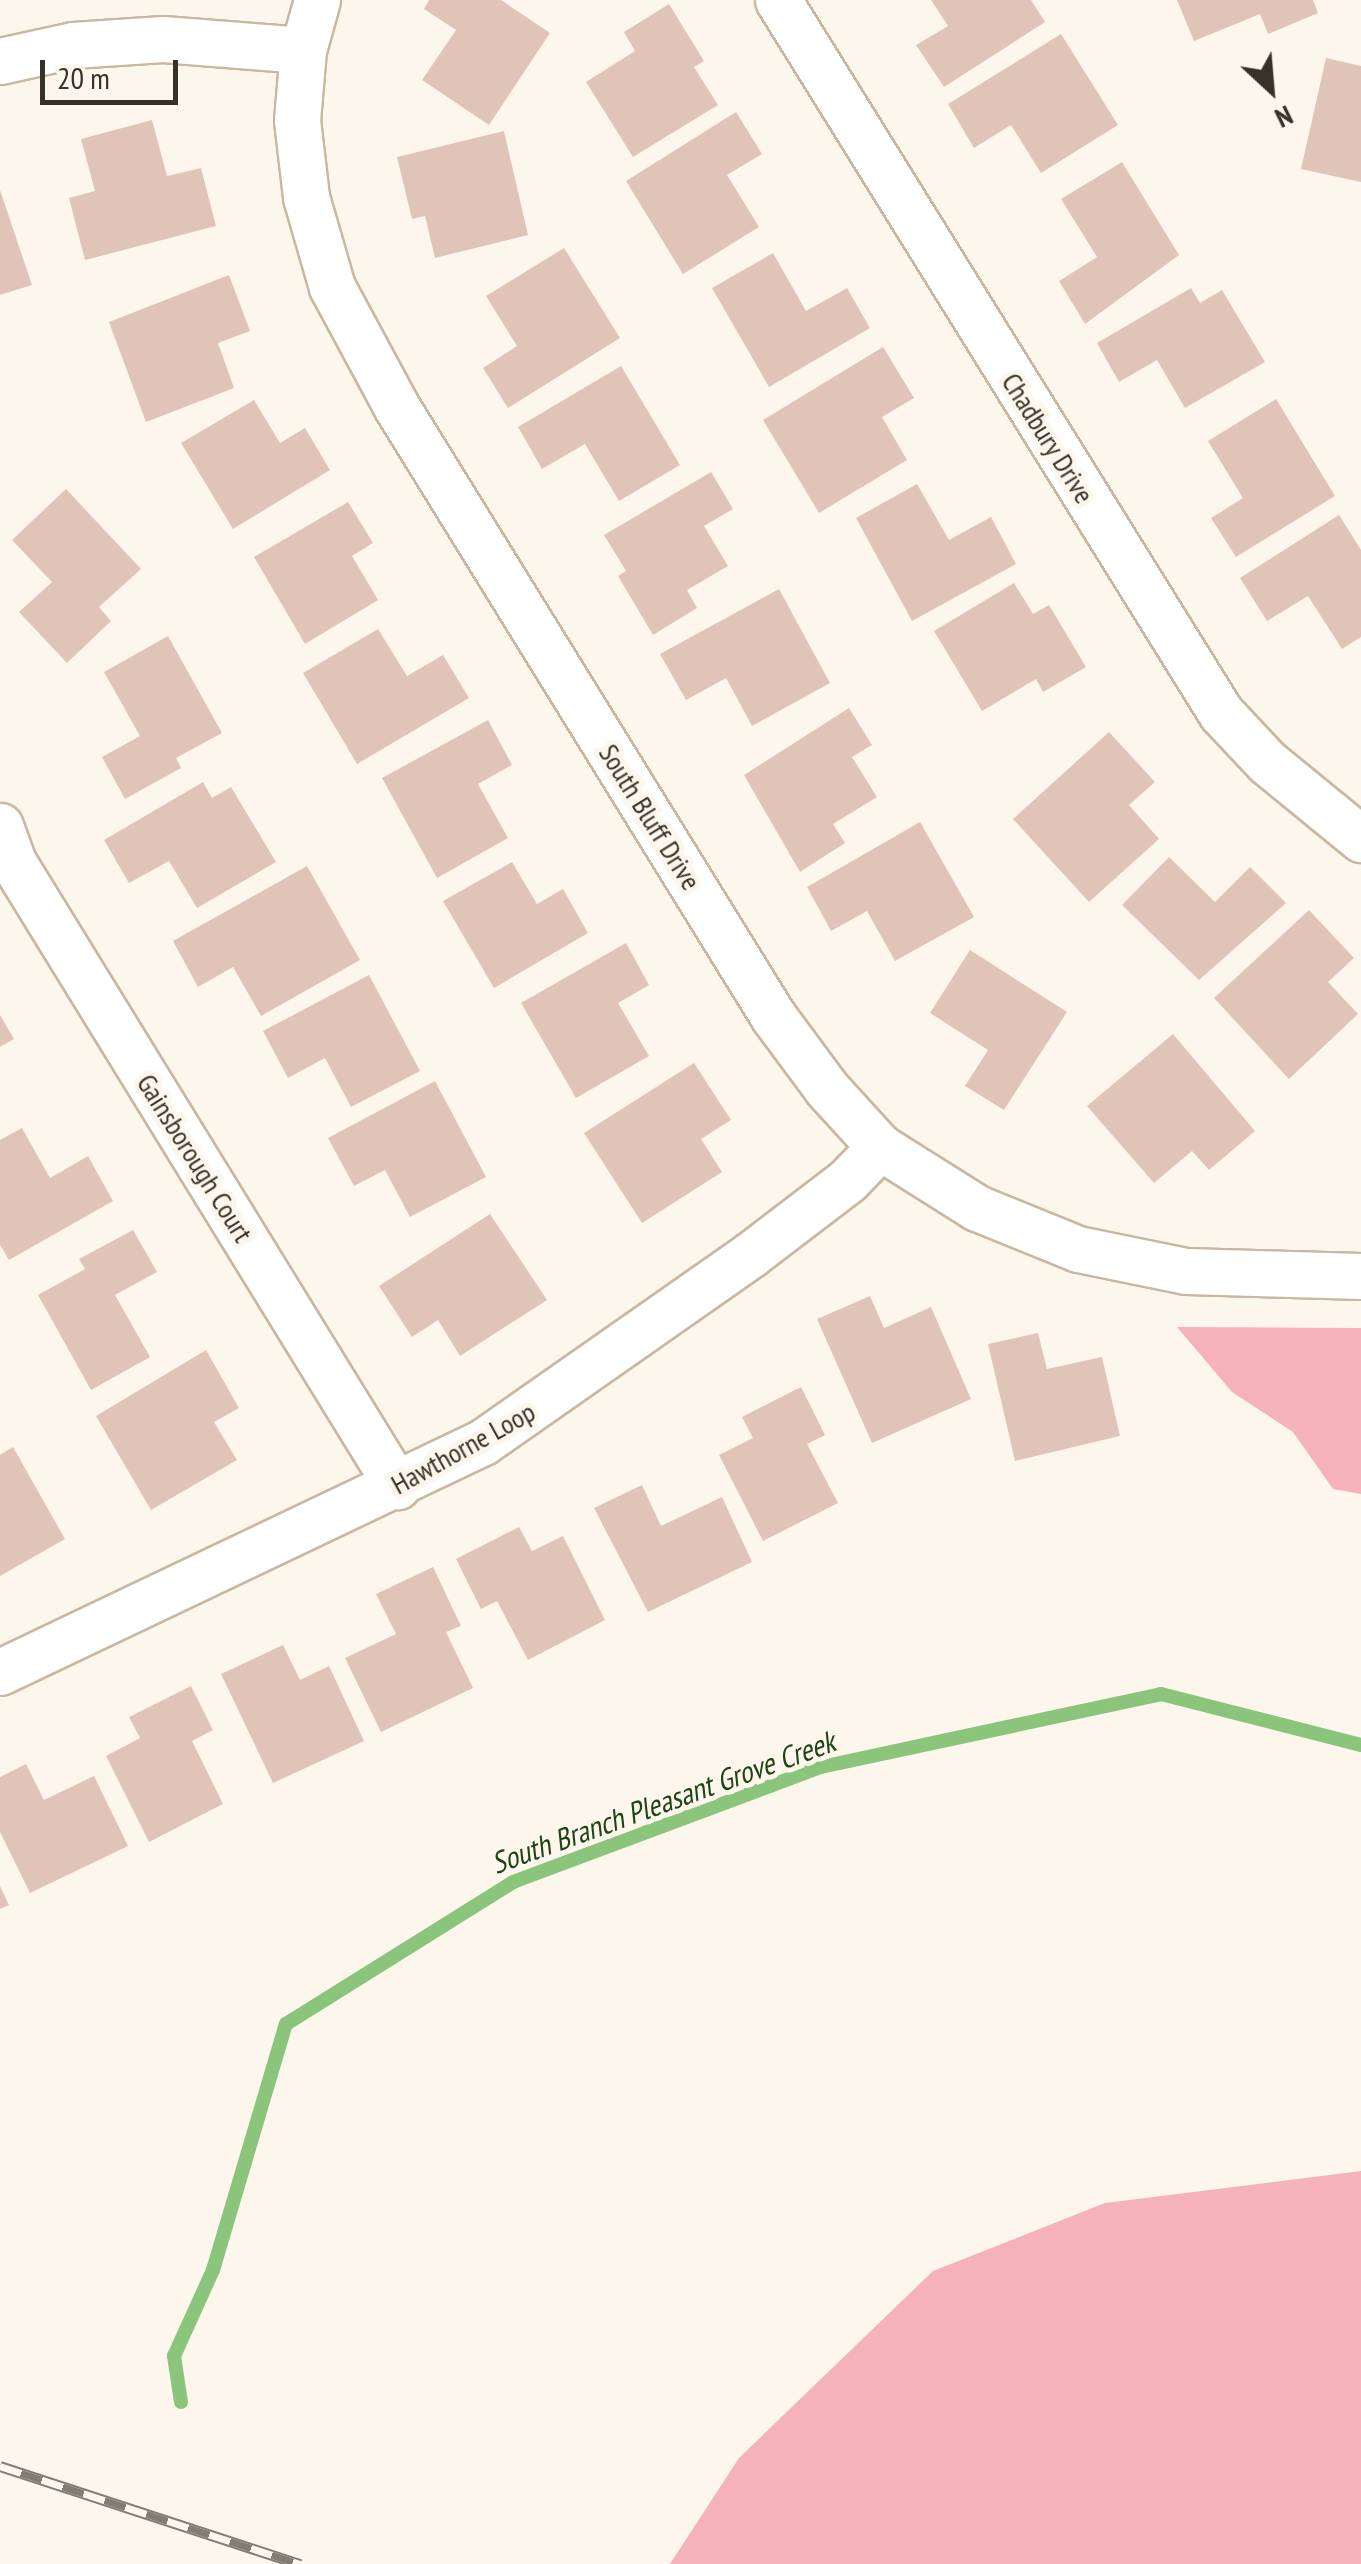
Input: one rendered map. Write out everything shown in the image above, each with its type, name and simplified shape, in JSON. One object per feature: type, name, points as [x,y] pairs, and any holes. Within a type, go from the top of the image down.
[{"type":"street","name":"South Bluff Drive","points":[[317,0],[302,50],[297,120],[306,197],[332,287],[396,406],[773,1016],[880,1147],[976,1208],[1078,1249],[1186,1270],[1361,1276]]},
{"type":"street","name":"Chadbury Drive","points":[[778,0],[1221,713],[1266,762],[1361,840]]},
{"type":"street","points":[[0,61],[73,44],[163,39],[302,50]]},
{"type":"street","name":"Gainsborough Court","points":[[0,826],[13,862],[398,1486]]},
{"type":"street","name":"Hawthorne Loop","points":[[0,1672],[398,1486],[581,1379],[848,1180],[880,1147]]},
{"type":"shaded area","points":[[1177,1327],[1361,1328],[1361,1494],[1333,1489],[1293,1432],[1232,1392]]},
{"type":"shaded area","points":[[1361,2171],[1361,2564],[670,2564],[739,2458],[933,2271],[1105,2203]]},
{"type":"building","points":[[429,0],[501,0],[550,33],[489,125],[422,80],[456,30],[424,9]]},
{"type":"building","points":[[931,0],[1031,0],[1045,22],[944,87],[916,45],[948,26]]},
{"type":"building","points":[[1177,0],[1313,0],[1318,13],[1268,34],[1260,14],[1194,41]]},
{"type":"building","points":[[669,4],[704,61],[694,67],[718,105],[633,157],[586,82],[635,51],[624,32]]},
{"type":"building","points":[[1061,34],[1118,125],[1041,173],[1011,125],[974,148],[948,104]]},
{"type":"building","points":[[1326,58],[1361,66],[1361,182],[1301,169]]},
{"type":"building","points":[[736,112],[762,154],[727,175],[759,227],[683,274],[626,181]]},
{"type":"building","points":[[152,120],[167,176],[201,168],[216,226],[85,260],[69,198],[95,191],[81,139]]},
{"type":"building","points":[[504,131],[528,235],[435,258],[425,216],[412,219],[397,157]]},
{"type":"building","points":[[1122,162],[1179,255],[1085,324],[1059,281],[1097,257],[1061,199]]},
{"type":"building","points":[[0,190],[32,285],[0,295]]},
{"type":"building","points":[[564,248],[620,338],[508,408],[483,368],[517,346],[486,296]]},
{"type":"building","points":[[773,253],[806,311],[847,288],[870,328],[769,387],[712,288]]},
{"type":"building","points":[[229,275],[250,331],[218,343],[234,388],[146,422],[109,322]]},
{"type":"building","points":[[1191,288],[1200,303],[1222,290],[1265,362],[1185,408],[1157,360],[1119,382],[1097,343]]},
{"type":"building","points":[[883,347],[914,398],[882,417],[907,460],[819,513],[763,420]]},
{"type":"building","points":[[621,366],[680,465],[619,501],[585,444],[542,469],[518,427]]},
{"type":"building","points":[[1276,399],[1335,496],[1236,557],[1211,518],[1243,498],[1208,441]]},
{"type":"building","points":[[254,400],[280,443],[305,428],[330,470],[233,529],[181,443]]},
{"type":"building","points":[[711,472],[733,509],[704,526],[728,566],[687,590],[697,608],[653,635],[618,576],[626,571],[604,535]]},
{"type":"building","points":[[917,484],[949,540],[991,517],[1016,564],[912,621],[856,518]]},
{"type":"building","points":[[66,489],[141,569],[99,607],[111,621],[67,663],[19,612],[52,582],[12,540]]},
{"type":"building","points":[[348,502],[373,543],[352,556],[378,600],[305,644],[254,557]]},
{"type":"building","points":[[1339,515],[1361,550],[1361,637],[1342,649],[1308,596],[1267,621],[1240,578]]},
{"type":"building","points":[[1014,583],[1033,614],[1049,605],[1086,667],[1043,692],[1036,679],[982,711],[934,631]]},
{"type":"building","points":[[779,589],[830,683],[752,726],[726,678],[686,700],[660,654]]},
{"type":"building","points":[[378,629],[407,676],[443,655],[469,698],[357,764],[303,673]]},
{"type":"building","points":[[168,636],[222,733],[176,758],[181,768],[125,799],[102,757],[140,736],[104,672]]},
{"type":"building","points":[[849,708],[872,745],[852,757],[877,797],[833,824],[845,843],[800,872],[744,775]]},
{"type":"building","points":[[488,720],[512,765],[478,784],[508,838],[437,878],[382,778]]},
{"type":"building","points":[[1109,732],[1155,782],[1129,805],[1159,839],[1089,902],[1013,819]]},
{"type":"building","points":[[203,782],[212,798],[231,787],[276,862],[197,908],[169,861],[129,883],[104,840]]},
{"type":"building","points":[[920,822],[974,917],[895,961],[867,911],[831,931],[807,887]]},
{"type":"building","points":[[1169,857],[1215,902],[1250,867],[1286,903],[1199,980],[1122,905]]},
{"type":"building","points":[[512,862],[537,904],[563,889],[588,933],[494,988],[443,901]]},
{"type":"building","points":[[307,866],[360,960],[261,1016],[233,967],[198,987],[173,941]]},
{"type":"building","points":[[1309,910],[1354,958],[1328,982],[1358,1014],[1289,1079],[1214,998]]},
{"type":"building","points":[[626,943],[649,985],[618,1003],[649,1056],[576,1098],[521,1003]]},
{"type":"building","points":[[970,950],[1067,1012],[1004,1110],[965,1086],[988,1050],[930,1013]]},
{"type":"building","points":[[369,975],[420,1071],[351,1107],[325,1058],[288,1078],[263,1031]]},
{"type":"building","points":[[0,1015],[14,1039],[0,1047]]},
{"type":"building","points":[[1173,1034],[1255,1131],[1209,1170],[1192,1151],[1154,1183],[1087,1106]]},
{"type":"building","points":[[694,1063],[731,1120],[701,1139],[722,1172],[642,1223],[584,1133]]},
{"type":"building","points":[[435,1081],[486,1177],[410,1217],[385,1170],[354,1186],[328,1138]]},
{"type":"building","points":[[22,1128],[50,1178],[88,1156],[113,1201],[9,1260],[0,1245],[0,1140]]},
{"type":"building","points":[[490,1214],[547,1300],[460,1356],[438,1320],[412,1337],[379,1286]]},
{"type":"building","points":[[133,1230],[157,1272],[115,1295],[150,1357],[91,1390],[38,1295],[85,1269],[79,1259]]},
{"type":"building","points":[[870,1296],[884,1328],[931,1307],[971,1399],[872,1443],[817,1319]]},
{"type":"building","points":[[1038,1333],[1047,1369],[1102,1357],[1120,1436],[1015,1461],[988,1344]]},
{"type":"building","points":[[206,1350],[239,1408],[214,1422],[237,1460],[151,1510],[96,1416]]},
{"type":"building","points":[[801,1387],[825,1435],[807,1444],[838,1503],[763,1541],[719,1455],[753,1438],[742,1417]]},
{"type":"building","points":[[13,1447],[65,1539],[0,1576],[0,1455]]},
{"type":"building","points":[[642,1485],[661,1526],[722,1497],[752,1562],[648,1612],[594,1508]]},
{"type":"building","points":[[519,1527],[532,1551],[563,1536],[605,1620],[528,1660],[497,1601],[481,1609],[456,1559]]},
{"type":"building","points":[[433,1567],[461,1626],[446,1632],[473,1688],[381,1732],[345,1658],[396,1634],[376,1594]]},
{"type":"building","points":[[283,1645],[300,1680],[329,1666],[364,1741],[273,1783],[221,1674]]},
{"type":"building","points":[[191,1686],[213,1730],[192,1741],[223,1804],[149,1842],[106,1756],[140,1738],[129,1717]]},
{"type":"building","points":[[26,1764],[44,1800],[94,1776],[128,1846],[30,1893],[0,1832],[0,1777]]},
{"type":"building","points":[[0,1886],[9,1905],[0,1909]]},
{"type":"waterway","name":"South Branch Pleasant Grove Creek","points":[[181,2402],[174,2356],[213,2270],[286,2024],[513,1882],[821,1767],[1161,1694],[1361,1745]]},
{"type":"railway","points":[[0,2466],[300,2564]]}]
